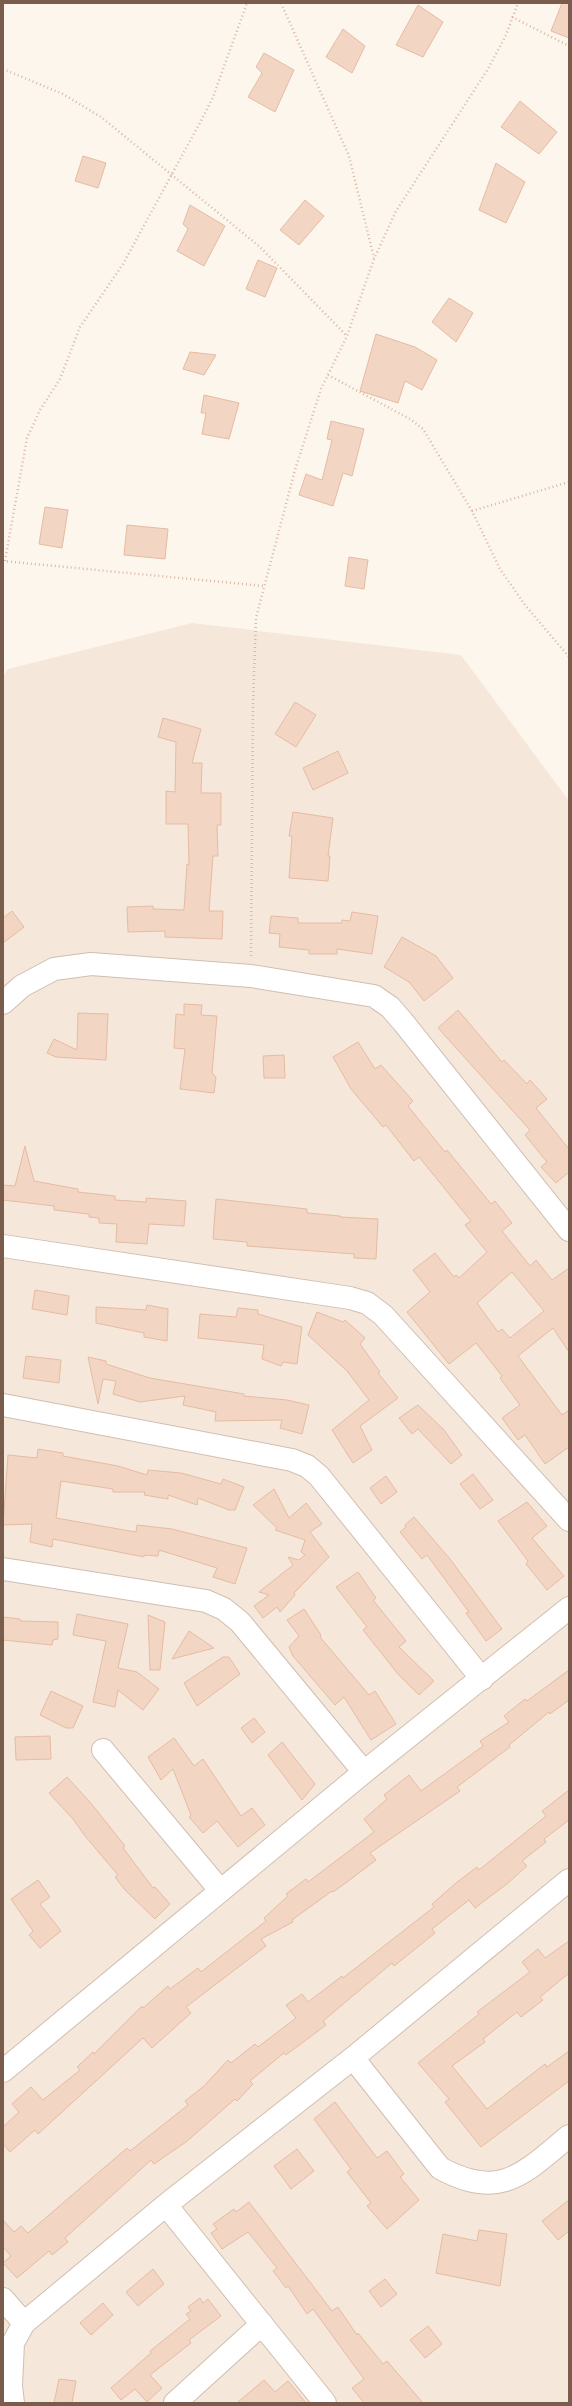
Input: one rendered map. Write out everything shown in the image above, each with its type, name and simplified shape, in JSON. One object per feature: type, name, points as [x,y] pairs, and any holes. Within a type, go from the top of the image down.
[{"type":"street","points":[[3,1003],[22,986],[54,969],[91,964],[251,976],[374,996],[390,1007],[569,1230]]},
{"type":"street","points":[[3,1246],[350,1298],[367,1303],[384,1315],[569,1520]]},
{"type":"street","points":[[3,1405],[292,1460],[306,1466],[319,1476],[482,1679]]},
{"type":"street","points":[[3,1570],[206,1601],[224,1609],[240,1622],[364,1772]]},
{"type":"street","points":[[3,2071],[364,1772],[569,1608]]},
{"type":"street","points":[[104,1750],[220,1890]]},
{"type":"street","points":[[9,2391],[13,2343],[24,2323],[166,2205],[353,2058],[569,1880]]},
{"type":"street","points":[[353,2058],[440,2168],[460,2179],[482,2183],[502,2182],[522,2175],[569,2136]]},
{"type":"street","points":[[166,2205],[325,2403]]},
{"type":"street","points":[[3,2299],[24,2323]]},
{"type":"street","points":[[175,2403],[262,2324]]},
{"type":"path","points":[[247,3],[213,97],[172,176],[123,264],[80,327],[60,379],[32,424],[27,438],[4,561],[264,586]]},
{"type":"path","points":[[281,3],[350,156],[374,258]]},
{"type":"path","points":[[251,976],[253,666],[256,618],[308,424],[321,389],[347,336],[374,258],[396,211],[488,69],[518,3]]},
{"type":"path","points":[[512,17],[569,46]]},
{"type":"path","points":[[3,69],[33,80],[84,105],[101,117],[260,247],[347,336]]},
{"type":"path","points":[[328,375],[410,419],[423,429],[472,511],[500,569],[511,587],[569,657]]},
{"type":"path","points":[[472,511],[569,482]]},
{"type":"shaded area","points":[[192,623],[461,655],[569,801],[569,2403],[3,2403],[3,676],[8,669]]},
{"type":"building","points":[[562,3],[569,3],[569,38],[551,31]]},
{"type":"building","points":[[418,5],[443,22],[423,57],[396,45]]},
{"type":"building","points":[[343,29],[365,46],[352,73],[326,57]]},
{"type":"building","points":[[264,53],[294,70],[275,112],[248,97],[262,73],[256,67]]},
{"type":"building","points":[[520,101],[557,132],[539,154],[501,127]]},
{"type":"building","points":[[83,156],[106,163],[98,188],[75,181]]},
{"type":"building","points":[[496,163],[525,182],[506,223],[479,210]]},
{"type":"building","points":[[305,200],[324,216],[299,245],[280,230]]},
{"type":"building","points":[[190,205],[225,226],[204,266],[177,251],[188,229],[183,224]]},
{"type":"building","points":[[258,260],[277,268],[265,297],[246,289]]},
{"type":"building","points":[[449,298],[473,313],[456,342],[432,322]]},
{"type":"building","points":[[376,334],[415,347],[437,360],[422,390],[405,381],[398,403],[360,391]]},
{"type":"building","points":[[190,352],[216,355],[204,375],[183,369]]},
{"type":"building","points":[[204,395],[239,403],[229,439],[202,434],[206,413],[201,413]]},
{"type":"building","points":[[331,421],[364,429],[352,476],[343,473],[333,506],[299,495],[306,474],[322,480],[332,440],[327,439]]},
{"type":"building","points":[[45,507],[68,510],[62,548],[39,544]]},
{"type":"building","points":[[127,525],[168,529],[165,559],[124,555]]},
{"type":"building","points":[[349,557],[368,560],[364,589],[345,586]]},
{"type":"building","points":[[295,702],[316,715],[296,747],[275,734]]},
{"type":"building","points":[[163,718],[201,729],[192,763],[202,763],[201,793],[221,793],[221,825],[217,825],[218,856],[213,856],[209,911],[223,911],[222,939],[165,937],[165,931],[128,932],[127,907],[153,906],[153,909],[184,910],[187,864],[189,865],[188,824],[166,824],[166,791],[175,792],[176,742],[158,737]]},
{"type":"building","points":[[338,751],[348,773],[313,790],[303,768]]},
{"type":"building","points":[[293,812],[333,818],[328,856],[330,856],[328,881],[289,878],[292,836],[289,836]]},
{"type":"building","points":[[12,911],[24,927],[3,943],[3,918]]},
{"type":"building","points":[[352,912],[378,916],[372,954],[337,949],[337,954],[309,954],[309,950],[279,947],[280,934],[269,933],[271,916],[298,918],[298,923],[342,923],[342,920],[350,921]]},
{"type":"building","points":[[402,937],[436,956],[453,978],[424,1001],[409,982],[384,967]]},
{"type":"building","points":[[184,1004],[202,1005],[201,1015],[217,1016],[212,1073],[216,1077],[214,1093],[180,1089],[185,1049],[174,1048],[176,1014],[184,1015]]},
{"type":"building","points":[[458,1010],[502,1062],[504,1060],[527,1084],[530,1080],[547,1099],[536,1108],[569,1149],[569,1172],[556,1183],[541,1167],[547,1162],[525,1135],[530,1130],[438,1028]]},
{"type":"building","points":[[78,1013],[108,1014],[106,1060],[56,1057],[47,1053],[54,1039],[77,1050]]},
{"type":"building","points":[[358,1042],[375,1069],[381,1065],[413,1101],[408,1106],[445,1152],[447,1150],[491,1204],[495,1201],[512,1223],[502,1231],[530,1266],[536,1260],[552,1280],[569,1268],[569,1352],[553,1328],[518,1356],[562,1415],[569,1410],[569,1447],[545,1464],[525,1435],[518,1440],[502,1418],[520,1405],[500,1378],[502,1376],[476,1343],[449,1364],[407,1312],[430,1292],[413,1270],[435,1253],[454,1277],[456,1275],[459,1278],[487,1252],[465,1225],[471,1221],[419,1157],[414,1161],[386,1125],[383,1127],[351,1089],[333,1057]],"holes":[[[512,1272],[544,1311],[510,1338],[502,1329],[498,1332],[477,1303]]]},
{"type":"building","points":[[284,1055],[285,1078],[264,1078],[263,1056]]},
{"type":"building","points":[[25,1146],[34,1181],[78,1189],[78,1192],[115,1196],[115,1200],[146,1202],[146,1198],[186,1201],[184,1226],[149,1224],[147,1244],[116,1242],[117,1224],[99,1223],[99,1218],[89,1217],[89,1214],[54,1210],[54,1206],[3,1200],[3,1185],[15,1186]]},
{"type":"building","points":[[216,1199],[307,1209],[307,1213],[340,1217],[378,1219],[376,1259],[354,1258],[354,1254],[247,1246],[247,1242],[213,1239]]},
{"type":"building","points":[[35,1290],[69,1296],[67,1315],[32,1309]]},
{"type":"building","points":[[147,1305],[168,1309],[167,1341],[144,1337],[144,1333],[96,1323],[96,1307],[146,1310]]},
{"type":"building","points":[[238,1308],[258,1310],[258,1314],[302,1327],[297,1364],[283,1362],[281,1366],[262,1359],[264,1345],[198,1338],[200,1314],[236,1317]]},
{"type":"building","points":[[317,1312],[343,1322],[345,1320],[365,1338],[360,1344],[380,1372],[378,1373],[398,1398],[360,1426],[372,1450],[353,1463],[332,1430],[369,1400],[347,1371],[308,1335]]},
{"type":"building","points":[[26,1356],[61,1360],[59,1383],[23,1378]]},
{"type":"building","points":[[88,1357],[106,1361],[106,1364],[150,1378],[244,1394],[244,1396],[287,1400],[309,1405],[302,1434],[280,1428],[282,1420],[215,1421],[216,1412],[183,1405],[185,1396],[140,1402],[113,1394],[116,1381],[103,1379],[98,1404]]},
{"type":"building","points":[[418,1405],[444,1430],[462,1455],[451,1464],[418,1429],[412,1434],[399,1418]]},
{"type":"building","points":[[38,1449],[63,1453],[63,1456],[118,1466],[147,1475],[148,1470],[181,1473],[221,1484],[223,1479],[244,1487],[235,1510],[229,1510],[198,1498],[197,1505],[168,1495],[168,1499],[144,1495],[145,1492],[113,1492],[113,1489],[61,1481],[56,1518],[136,1532],[137,1525],[172,1529],[247,1548],[235,1584],[213,1577],[217,1568],[159,1550],[158,1556],[144,1555],[144,1557],[53,1539],[52,1547],[30,1542],[32,1524],[3,1525],[8,1455],[37,1458]]},
{"type":"building","points":[[473,1474],[493,1500],[480,1509],[460,1484]]},
{"type":"building","points":[[386,1476],[397,1492],[381,1504],[370,1488]]},
{"type":"building","points":[[274,1489],[289,1518],[306,1503],[322,1524],[310,1532],[329,1557],[294,1593],[295,1595],[280,1612],[277,1607],[263,1618],[254,1606],[269,1595],[259,1592],[293,1565],[288,1557],[299,1560],[305,1555],[301,1552],[305,1540],[275,1530],[277,1528],[253,1505]]},
{"type":"building","points":[[527,1502],[547,1526],[532,1538],[564,1576],[547,1590],[526,1564],[528,1561],[498,1521]]},
{"type":"building","points":[[414,1517],[450,1559],[502,1629],[486,1641],[466,1613],[469,1612],[427,1555],[422,1559],[400,1532]]},
{"type":"building","points":[[358,1572],[376,1598],[373,1600],[406,1641],[399,1647],[434,1681],[419,1695],[398,1674],[363,1630],[367,1627],[336,1587]]},
{"type":"building","points":[[304,1609],[321,1635],[320,1637],[369,1695],[375,1691],[396,1724],[371,1740],[344,1697],[335,1705],[293,1656],[289,1647],[299,1636],[287,1620]]},
{"type":"building","points":[[77,1614],[128,1624],[118,1668],[137,1672],[159,1689],[143,1710],[118,1690],[115,1707],[93,1702],[106,1641],[73,1635]]},
{"type":"building","points":[[148,1615],[165,1622],[160,1670],[150,1670]]},
{"type":"building","points":[[3,1617],[20,1619],[20,1621],[58,1622],[58,1639],[53,1640],[52,1645],[3,1640]]},
{"type":"building","points":[[189,1631],[214,1648],[172,1659]]},
{"type":"building","points":[[223,1657],[229,1657],[240,1674],[197,1706],[184,1683]]},
{"type":"building","points":[[569,1670],[569,1700],[550,1714],[549,1712],[509,1745],[510,1747],[457,1787],[460,1791],[370,1853],[376,1860],[292,1920],[293,1922],[261,1939],[266,1946],[186,2007],[191,2013],[152,2048],[143,2038],[38,2134],[35,2130],[10,2152],[3,2144],[3,2127],[19,2112],[12,2104],[31,2087],[43,2100],[80,2070],[77,2067],[93,2052],[94,2054],[142,2006],[143,2008],[168,1986],[170,1989],[198,1968],[201,1972],[266,1921],[264,1918],[288,1896],[286,1894],[306,1879],[308,1882],[374,1832],[364,1819],[387,1799],[384,1795],[409,1775],[421,1791],[483,1746],[480,1741],[509,1722],[504,1716],[525,1699],[527,1701]]},
{"type":"building","points":[[51,1691],[83,1706],[73,1728],[66,1728],[40,1715]]},
{"type":"building","points":[[254,1718],[265,1732],[252,1743],[241,1728]]},
{"type":"building","points":[[50,1736],[51,1759],[16,1760],[15,1737]]},
{"type":"building","points":[[174,1738],[194,1766],[203,1759],[241,1816],[252,1808],[265,1825],[238,1847],[217,1821],[203,1833],[189,1817],[191,1815],[173,1769],[161,1780],[148,1757]]},
{"type":"building","points":[[282,1742],[315,1784],[302,1800],[268,1755]]},
{"type":"building","points":[[67,1777],[90,1802],[125,1846],[123,1848],[153,1888],[155,1887],[170,1904],[155,1919],[125,1890],[115,1877],[118,1875],[85,1836],[73,1819],[49,1793]]},
{"type":"building","points":[[569,1790],[569,1820],[544,1839],[546,1842],[522,1861],[527,1866],[508,1883],[475,1908],[469,1900],[432,1929],[435,1933],[394,1966],[392,1963],[323,2021],[326,2025],[286,2055],[284,2053],[250,2081],[253,2084],[237,2101],[235,2099],[186,2142],[154,2164],[151,2160],[65,2238],[68,2242],[52,2255],[49,2251],[17,2278],[3,2263],[11,2256],[3,2247],[3,2220],[14,2232],[21,2226],[28,2233],[127,2148],[130,2151],[188,2105],[185,2101],[204,2086],[228,2060],[231,2063],[255,2044],[258,2047],[296,2018],[286,2005],[302,1994],[308,2002],[342,1976],[343,1978],[434,1907],[432,1904],[456,1883],[477,1867],[479,1870],[546,1816],[542,1811]]},
{"type":"building","points":[[38,1880],[50,1897],[40,1904],[61,1931],[40,1948],[29,1935],[33,1931],[11,1899]]},
{"type":"building","points":[[569,1941],[569,1973],[540,1997],[543,2000],[521,2017],[517,2012],[483,2039],[485,2042],[452,2066],[487,2109],[545,2064],[547,2067],[569,2051],[569,2081],[481,2147],[445,2102],[449,2099],[418,2063],[479,2014],[477,2012],[530,1972],[522,1962],[538,1949],[545,1958]]},
{"type":"building","points":[[335,2102],[377,2158],[387,2151],[404,2174],[400,2177],[419,2200],[387,2229],[367,2206],[371,2203],[347,2172],[351,2169],[314,2119]]},
{"type":"building","points":[[297,2149],[314,2171],[291,2189],[274,2166]]},
{"type":"building","points":[[569,2200],[569,2231],[558,2240],[542,2221]]},
{"type":"building","points":[[249,2202],[332,2311],[338,2307],[357,2335],[358,2333],[383,2364],[387,2361],[423,2403],[364,2403],[352,2388],[364,2379],[313,2309],[307,2314],[288,2286],[286,2288],[273,2271],[277,2268],[248,2232],[222,2249],[211,2233],[217,2229],[213,2224],[234,2209],[236,2212]]},
{"type":"building","points":[[479,2230],[507,2234],[500,2286],[436,2273],[443,2234],[477,2241]]},
{"type":"building","points":[[153,2269],[164,2284],[138,2306],[126,2292]]},
{"type":"building","points":[[385,2279],[397,2294],[381,2307],[369,2291]]},
{"type":"building","points":[[200,2298],[203,2303],[208,2299],[221,2316],[189,2340],[191,2343],[150,2375],[162,2388],[147,2402],[135,2389],[121,2400],[111,2388],[151,2353],[150,2351],[190,2319],[186,2314],[191,2311],[188,2307]]},
{"type":"building","points":[[103,2303],[113,2315],[91,2335],[80,2323]]},
{"type":"building","points":[[428,2326],[442,2344],[425,2358],[410,2340]]},
{"type":"building","points":[[59,2379],[76,2381],[72,2403],[54,2403]]},
{"type":"building","points":[[264,2380],[275,2392],[288,2381],[306,2403],[237,2403]]}]
